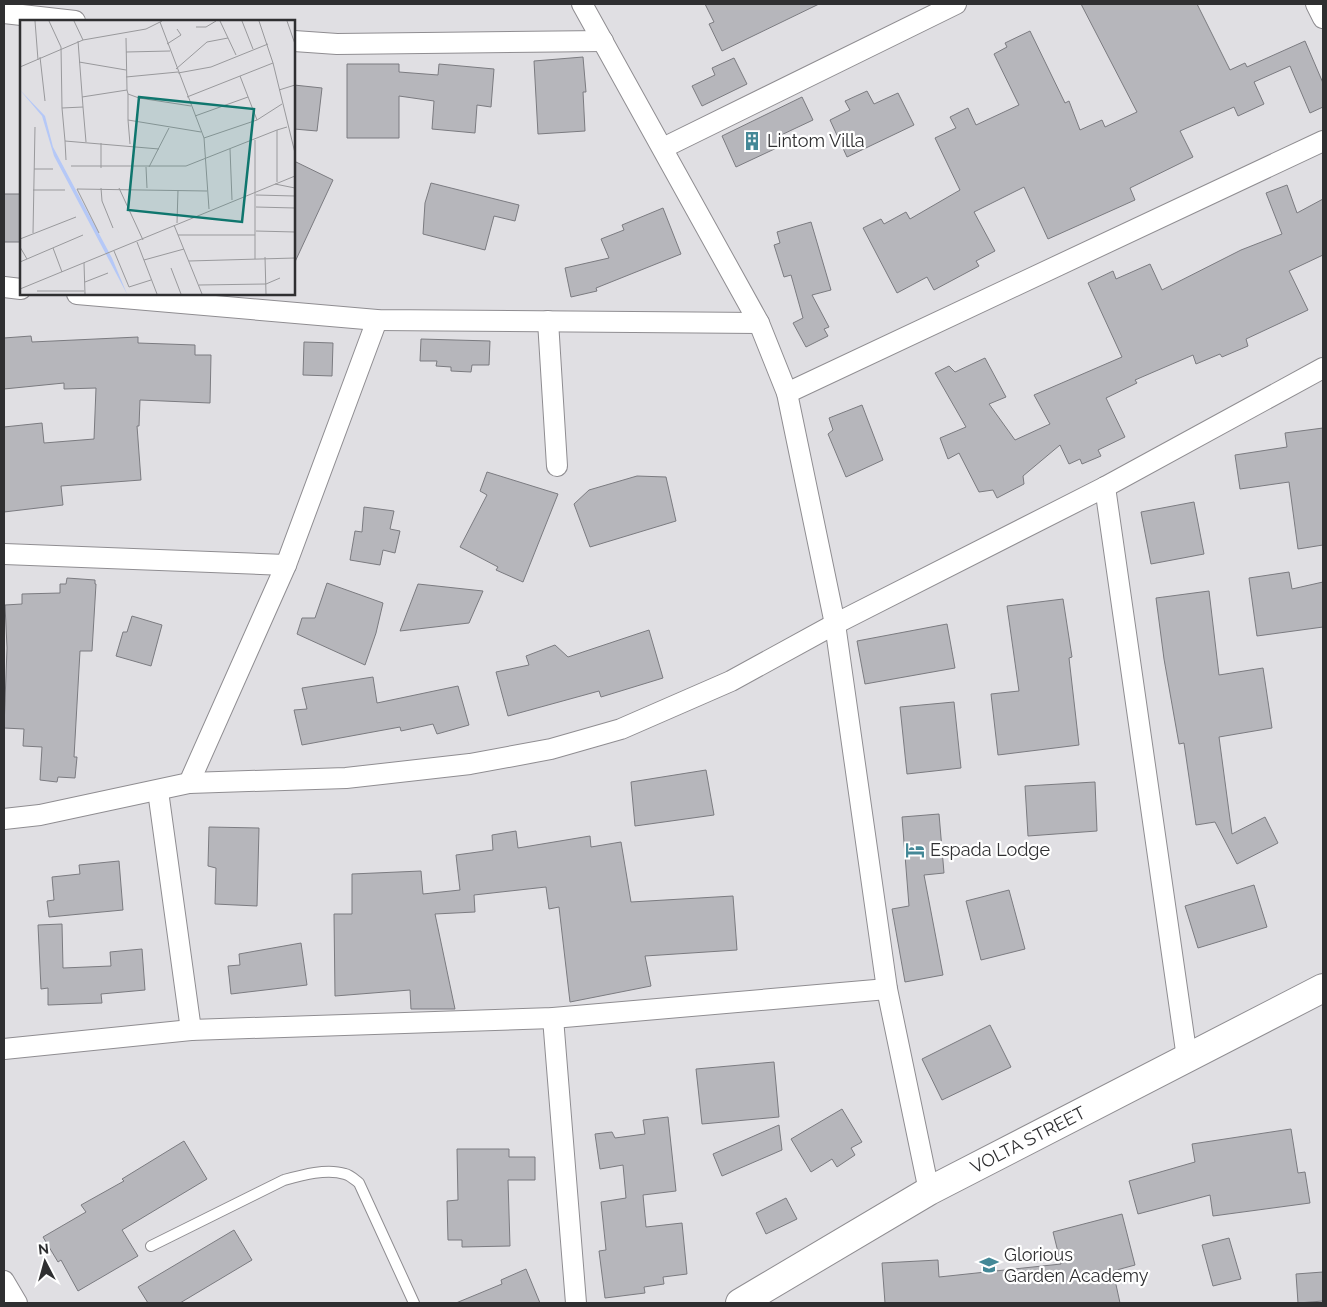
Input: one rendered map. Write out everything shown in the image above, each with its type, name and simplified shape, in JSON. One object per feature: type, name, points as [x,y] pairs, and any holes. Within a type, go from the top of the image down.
[{"type":"street","points":[[582,4],[759,323],[786,393],[835,624],[887,989],[929,1191]]},
{"type":"street","points":[[663,148],[956,4]]},
{"type":"street","points":[[1316,4],[1323,18]]},
{"type":"street","points":[[4,13],[67,20]]},
{"type":"street","points":[[295,41],[337,44],[603,42]]},
{"type":"street","points":[[786,393],[1323,141]]},
{"type":"street","points":[[4,287],[20,289]]},
{"type":"street","points":[[89,295],[377,320],[759,323]]},
{"type":"street","points":[[189,783],[286,565],[377,320]]},
{"type":"street","points":[[548,322],[557,466]]},
{"type":"street","points":[[4,820],[158,791],[189,783],[346,778],[470,764],[551,749],[620,729],[722,685],[835,624],[1105,487],[1323,368]]},
{"type":"street","points":[[1105,487],[1187,1058]]},
{"type":"street","points":[[4,554],[286,565]]},
{"type":"street","points":[[158,791],[191,1030]]},
{"type":"street","name":"VOLTA STREET","points":[[740,1303],[929,1191],[1323,988]]},
{"type":"street","points":[[4,1049],[191,1030],[553,1018],[887,989]]},
{"type":"street","points":[[553,1018],[576,1303]]},
{"type":"street","points":[[4,1281],[17,1303]]},
{"type":"lane","points":[[151,1246],[284,1180],[308,1174],[329,1172],[345,1174],[359,1182],[414,1303]]},
{"type":"building","points":[[705,4],[819,4],[722,51],[709,24],[714,22]]},
{"type":"building","points":[[1081,4],[1197,4],[1230,70],[1245,63],[1247,67],[1305,41],[1323,83],[1323,107],[1310,113],[1290,66],[1254,82],[1264,104],[1238,116],[1234,107],[1180,131],[1193,157],[1130,188],[1135,200],[1048,239],[1024,187],[974,212],[995,251],[976,261],[979,266],[934,290],[927,277],[897,293],[863,228],[881,219],[884,224],[906,212],[910,219],[960,190],[935,138],[956,128],[950,117],[968,108],[976,125],[1019,105],[994,54],[1007,47],[1005,43],[1030,31],[1065,103],[1069,101],[1080,130],[1102,120],[1105,127],[1137,112]]},
{"type":"building","points":[[583,57],[586,92],[583,92],[585,131],[538,134],[534,61]]},
{"type":"building","points":[[734,58],[747,84],[702,106],[692,86],[715,75],[712,68]]},
{"type":"building","points":[[347,64],[399,64],[399,72],[438,75],[439,64],[494,69],[491,107],[477,105],[475,133],[432,129],[434,101],[399,96],[399,138],[347,138]]},
{"type":"building","points":[[295,85],[322,88],[317,131],[295,129]]},
{"type":"building","points":[[867,91],[874,104],[898,93],[914,125],[847,157],[830,120],[850,110],[845,101]]},
{"type":"building","name":"Lintom Villa","points":[[802,97],[813,120],[779,136],[783,145],[736,167],[722,136]]},
{"type":"building","points":[[295,161],[333,180],[295,262]]},
{"type":"building","points":[[431,183],[519,205],[515,221],[494,216],[485,250],[423,234],[425,203]]},
{"type":"building","points":[[1287,185],[1297,213],[1323,199],[1323,255],[1289,271],[1308,310],[1246,339],[1248,346],[1222,357],[1220,354],[1196,364],[1193,355],[1135,380],[1137,383],[1106,398],[1125,437],[1098,450],[1101,456],[1082,464],[1080,459],[1069,464],[1060,445],[1023,476],[1024,484],[997,498],[993,490],[979,492],[959,453],[948,459],[940,438],[966,427],[935,373],[949,366],[955,372],[985,358],[1006,397],[989,404],[1015,440],[1050,424],[1034,395],[1122,357],[1088,283],[1113,271],[1116,279],[1150,264],[1162,290],[1241,250],[1282,234],[1266,193]]},
{"type":"building","points":[[4,194],[20,194],[20,242],[4,242]]},
{"type":"building","points":[[663,208],[681,254],[596,288],[597,291],[571,297],[565,268],[609,258],[601,239],[624,230],[622,225]]},
{"type":"building","points":[[811,222],[831,290],[812,295],[829,327],[824,329],[828,336],[806,347],[793,323],[803,318],[791,275],[784,277],[774,245],[780,243],[777,232]]},
{"type":"building","points":[[31,336],[32,342],[138,337],[138,343],[195,345],[195,355],[211,355],[210,403],[140,400],[139,426],[137,426],[141,480],[61,486],[63,505],[4,512],[4,427],[42,423],[44,443],[94,439],[96,388],[64,389],[64,383],[4,389],[4,338]]},
{"type":"building","points":[[421,339],[490,341],[489,365],[472,365],[471,372],[451,371],[451,367],[436,366],[437,361],[420,361]]},
{"type":"building","points":[[304,342],[333,343],[332,376],[303,375]]},
{"type":"building","points":[[862,405],[883,460],[846,477],[828,434],[833,430],[829,418]]},
{"type":"building","points":[[1323,428],[1323,545],[1298,549],[1289,482],[1240,489],[1235,455],[1287,447],[1285,433]]},
{"type":"building","points":[[487,472],[558,494],[523,582],[496,570],[498,567],[460,547],[487,495],[480,491]]},
{"type":"building","points":[[637,476],[666,477],[676,521],[590,547],[574,504],[589,490]]},
{"type":"building","points":[[1194,502],[1204,554],[1151,564],[1141,512]]},
{"type":"building","points":[[364,507],[394,511],[390,529],[400,531],[395,553],[383,550],[380,565],[350,560],[355,531],[362,532]]},
{"type":"building","points":[[1289,572],[1292,589],[1323,582],[1323,627],[1257,636],[1249,578]]},
{"type":"building","points":[[67,578],[95,580],[96,584],[92,651],[80,651],[74,757],[77,757],[75,778],[58,777],[57,782],[40,780],[42,747],[23,746],[24,729],[4,728],[7,648],[5,605],[22,604],[22,594],[60,593],[60,584],[66,584]]},
{"type":"building","points":[[327,583],[383,603],[376,633],[365,665],[297,634],[302,618],[315,618]]},
{"type":"building","points":[[418,584],[483,591],[469,623],[400,631]]},
{"type":"building","points":[[1209,591],[1219,675],[1263,668],[1272,728],[1219,737],[1232,834],[1265,817],[1278,843],[1237,864],[1215,822],[1196,825],[1184,743],[1179,744],[1164,659],[1156,598]]},
{"type":"building","points":[[1063,599],[1072,657],[1069,658],[1079,745],[998,755],[991,694],[1019,691],[1007,606]]},
{"type":"building","points":[[132,616],[162,625],[151,666],[116,656],[123,632],[127,632]]},
{"type":"building","points":[[947,624],[955,668],[865,684],[857,641]]},
{"type":"building","points":[[649,630],[663,678],[601,697],[599,691],[508,716],[496,672],[529,665],[526,656],[555,645],[568,657]]},
{"type":"building","points":[[373,677],[377,703],[458,686],[469,725],[437,734],[433,724],[401,731],[400,727],[302,745],[294,710],[307,709],[302,688]]},
{"type":"building","points":[[954,702],[961,768],[907,774],[900,707]]},
{"type":"building","points":[[706,770],[714,815],[635,826],[631,782]]},
{"type":"building","points":[[1095,782],[1097,831],[1028,836],[1025,786]]},
{"type":"building","points":[[939,814],[944,873],[924,875],[943,975],[905,982],[892,909],[909,906],[902,817]]},
{"type":"building","points":[[209,827],[259,828],[257,906],[215,904],[216,868],[208,866]]},
{"type":"building","points":[[516,831],[518,848],[590,836],[591,847],[621,842],[631,902],[733,896],[737,950],[645,956],[651,986],[570,1002],[559,907],[549,909],[546,887],[474,895],[475,912],[435,914],[455,1009],[411,1009],[410,990],[335,996],[334,914],[352,914],[352,874],[421,871],[423,894],[460,890],[456,855],[493,850],[492,835]]},
{"type":"building","points":[[119,861],[123,910],[49,917],[47,901],[54,900],[52,877],[80,874],[79,865]]},
{"type":"building","points":[[1254,885],[1267,927],[1198,948],[1185,906]]},
{"type":"building","points":[[1009,890],[1025,949],[981,960],[966,901]]},
{"type":"building","points":[[62,924],[63,968],[111,966],[110,952],[142,949],[145,990],[101,994],[102,1003],[48,1005],[48,988],[41,989],[38,925]]},
{"type":"building","points":[[301,943],[307,985],[231,994],[228,966],[240,965],[239,954]]},
{"type":"building","points":[[990,1025],[1011,1067],[942,1100],[922,1059]]},
{"type":"building","points":[[774,1062],[779,1117],[702,1124],[696,1069]]},
{"type":"building","points":[[842,1109],[862,1142],[851,1148],[855,1155],[837,1167],[832,1159],[811,1172],[791,1139]]},
{"type":"building","points":[[668,1117],[676,1191],[643,1195],[646,1227],[682,1223],[687,1274],[663,1277],[664,1284],[644,1287],[645,1293],[605,1298],[599,1251],[606,1250],[601,1202],[626,1198],[623,1165],[600,1169],[595,1134],[612,1132],[615,1138],[645,1134],[643,1120]]},
{"type":"building","points":[[779,1125],[782,1150],[722,1176],[713,1154]]},
{"type":"building","points":[[1291,1129],[1298,1173],[1305,1172],[1310,1203],[1213,1216],[1210,1195],[1138,1214],[1129,1181],[1195,1162],[1192,1144]]},
{"type":"building","points":[[184,1141],[207,1179],[122,1230],[138,1256],[78,1291],[61,1260],[58,1262],[43,1237],[86,1212],[81,1205],[124,1181],[122,1179]]},
{"type":"building","points":[[457,1149],[509,1149],[509,1157],[535,1157],[535,1180],[508,1180],[510,1246],[462,1247],[462,1240],[448,1240],[447,1201],[458,1200]]},
{"type":"building","points":[[786,1198],[797,1219],[766,1234],[756,1213]]},
{"type":"building","points":[[1122,1214],[1135,1265],[1113,1271],[1120,1303],[885,1303],[882,1263],[938,1260],[939,1277],[1061,1264],[1053,1232]]},
{"type":"building","points":[[234,1230],[252,1260],[180,1303],[148,1303],[138,1287]]},
{"type":"building","points":[[1229,1238],[1241,1279],[1213,1286],[1202,1245]]},
{"type":"building","points":[[526,1269],[540,1303],[456,1303],[502,1284],[501,1280]]},
{"type":"building","points":[[1323,1272],[1323,1301],[1298,1303],[1296,1274]]},
{"type":"place","name":"Lintom Villa","points":[[752,141]]},
{"type":"place","name":"Espada Lodge","points":[[915,850]]},
{"type":"place","name":"Glorious Garden Academy","points":[[989,1265]]}]
